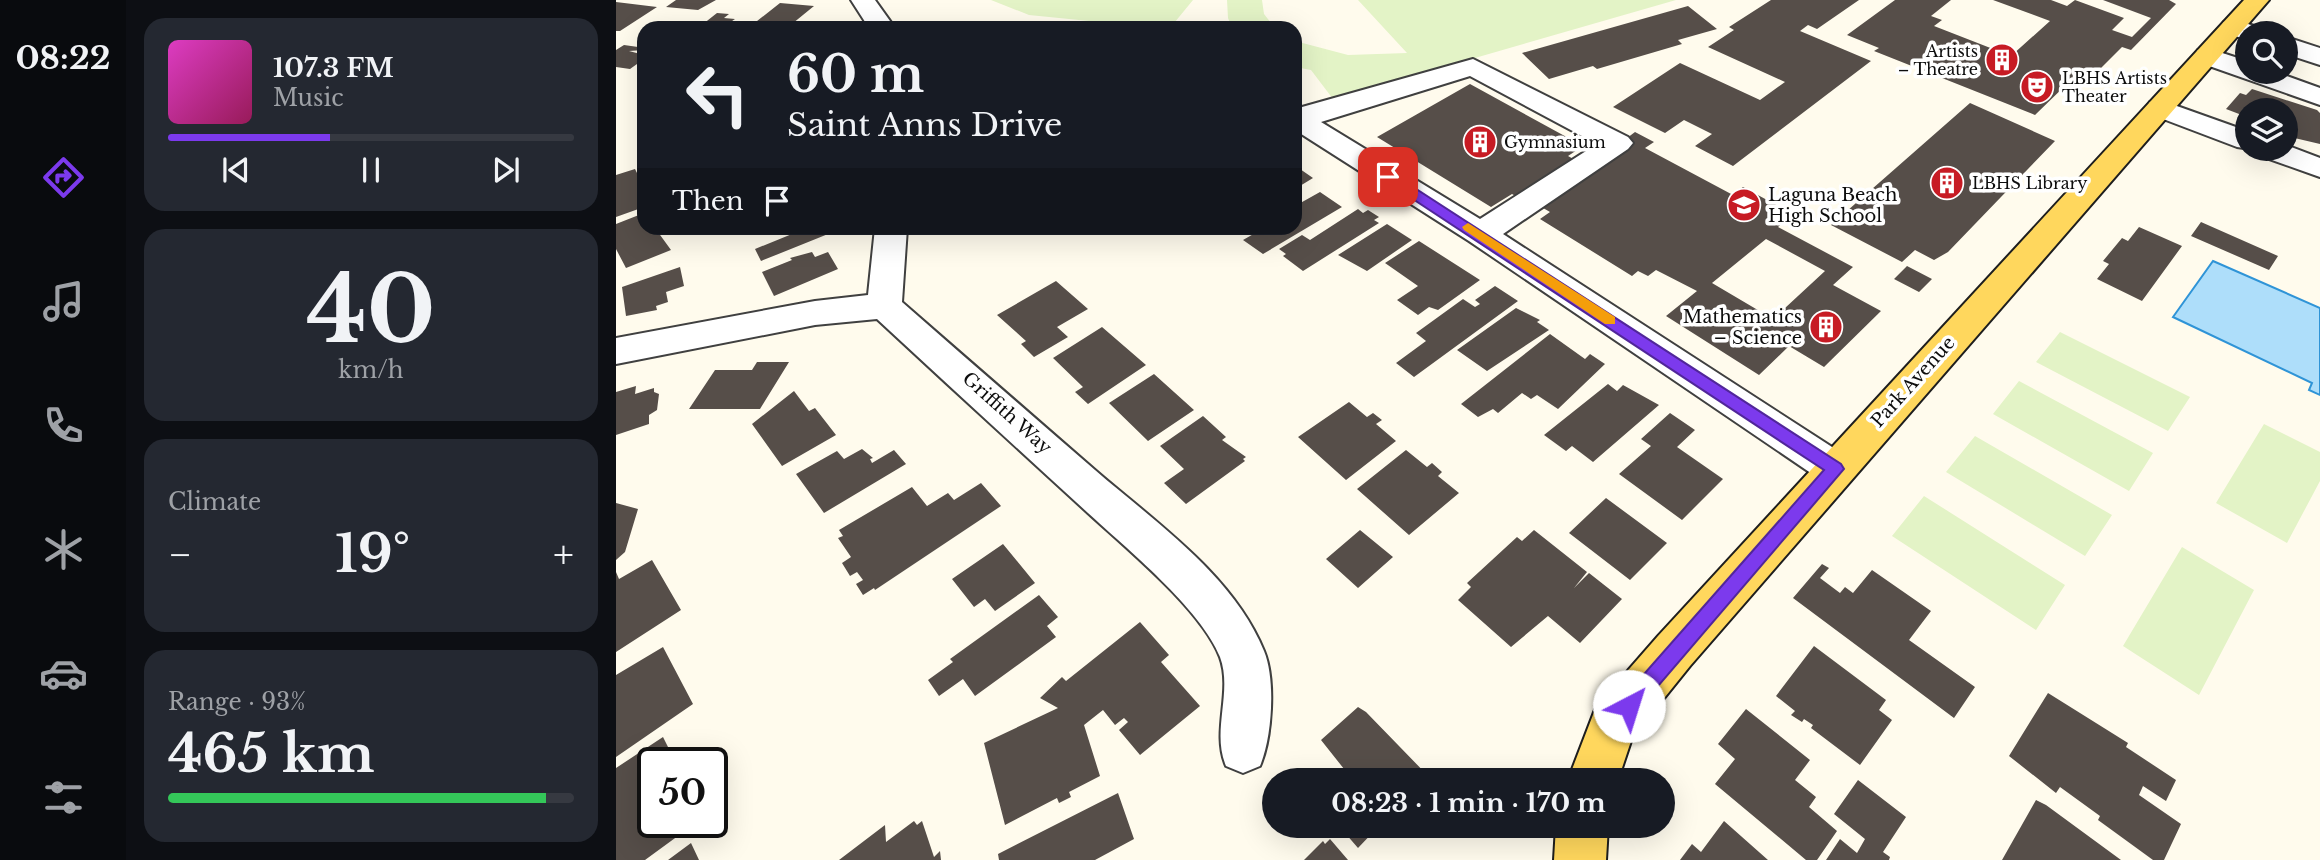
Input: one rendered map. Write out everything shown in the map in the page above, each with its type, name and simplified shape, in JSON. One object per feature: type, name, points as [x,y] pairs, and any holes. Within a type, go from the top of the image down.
[{"type":"main road","name":"Park Avenue","points":[[2246,21],[2257,0]]},
{"type":"main road","name":"Park Avenue","points":[[1597,768],[1613,724],[1835,469],[2160,108],[2207,56],[2235,35]]},
{"type":"main road","points":[[1580,860],[1581,838]]},
{"type":"street","points":[[863,0],[877,21]]},
{"type":"street","points":[[2298,49],[2320,57]]},
{"type":"street","points":[[2207,56],[2235,66]]},
{"type":"street","points":[[1302,117],[1473,67],[1618,144],[1479,234]]},
{"type":"street","points":[[2284,84],[2320,97]]},
{"type":"street","points":[[2160,108],[2235,136]]},
{"type":"street","points":[[1302,123],[1479,234],[1835,469]]},
{"type":"street","points":[[2298,161],[2320,169]]},
{"type":"street","points":[[616,351],[815,313],[884,306],[890,235]]},
{"type":"street","name":"Griffith Way","points":[[884,306],[1183,573],[1226,625],[1243,655],[1247,691],[1243,749]]},
{"type":"green space","points":[[991,0],[1193,0],[1176,21],[1089,21],[1029,15]]},
{"type":"green space","points":[[1227,0],[1262,0],[1264,14],[1270,21],[1229,21]]},
{"type":"green space","points":[[1358,0],[1676,0],[1333,99],[1311,70],[1302,68],[1302,43],[1348,55],[1407,53]]},
{"type":"green space","points":[[2060,332],[2190,397],[2168,431],[2036,362]]},
{"type":"green space","points":[[2019,381],[2153,453],[2129,491],[1993,414]]},
{"type":"green space","points":[[2264,424],[2320,452],[2320,481],[2287,543],[2216,503]]},
{"type":"green space","points":[[1975,436],[2112,515],[2085,556],[1946,472]]},
{"type":"green space","points":[[1924,496],[2065,585],[2036,630],[1892,536]]},
{"type":"green space","points":[[2182,547],[2254,590],[2199,695],[2123,646]]},
{"type":"water","points":[[2213,261],[2320,308],[2320,395],[2309,390],[2312,383],[2173,317]]},
{"type":"building","points":[[676,0],[716,0],[698,10],[666,7]]},
{"type":"building","points":[[1771,0],[1859,0],[1817,29],[1808,25],[1800,31],[1871,61],[1733,166],[1695,146],[1712,134],[1684,120],[1665,133],[1613,107],[1680,63],[1760,100],[1785,82],[1708,47],[1734,30],[1729,27]]},
{"type":"building","name":"Artists – Theatre","points":[[1895,0],[1951,0],[1931,16],[1942,20],[1934,26],[2011,56],[2050,21],[1993,0],[2051,0],[2067,6],[2075,0],[2124,18],[2112,30],[2132,37],[2151,18],[2103,0],[2169,0],[2176,4],[2131,50],[2122,47],[2084,85],[2071,80],[2035,115],[1874,51],[1879,48],[1847,35]]},
{"type":"building","points":[[616,2],[657,7],[616,31]]},
{"type":"building","points":[[780,3],[814,6],[796,21],[757,21]]},
{"type":"building","points":[[1688,6],[1717,29],[1678,40],[1682,44],[1597,69],[1593,66],[1549,79],[1522,53]]},
{"type":"building","points":[[717,13],[729,14],[724,18],[735,19],[732,21],[707,21]]},
{"type":"building","points":[[624,45],[637,47],[637,50],[629,51],[637,53],[637,64],[630,69],[616,67],[616,50]]},
{"type":"building","name":"Gymnasium","points":[[1470,84],[1583,146],[1568,156],[1577,161],[1521,199],[1512,194],[1491,207],[1377,137]]},
{"type":"building","points":[[2252,89],[2280,98],[2236,98],[2240,93],[2246,95]]},
{"type":"building","points":[[2235,99],[2235,112],[2226,109]]},
{"type":"building","name":"LBHS Library","points":[[1970,103],[2055,141],[1948,252],[1934,260],[1915,250],[1902,262],[1831,225]]},
{"type":"building","points":[[2298,104],[2320,113],[2320,144],[2298,139]]},
{"type":"building","points":[[1635,132],[1654,142],[1645,148],[1733,195],[1743,187],[1793,214],[1778,227],[1853,267],[1833,285],[1881,311],[1824,367],[1789,346],[1759,375],[1666,316],[1697,291],[1656,270],[1648,276],[1638,271],[1632,276],[1540,219],[1550,212],[1538,205]],"holes":[[[1766,239],[1825,271],[1773,319],[1712,283]]]},
{"type":"building","points":[[635,169],[637,173],[637,210],[616,217],[616,175]]},
{"type":"building","points":[[1302,170],[1313,178],[1302,185]]},
{"type":"building","points":[[1320,192],[1342,207],[1302,231],[1302,202]]},
{"type":"building","points":[[1358,209],[1363,213],[1368,210],[1379,217],[1374,220],[1379,223],[1303,271],[1283,256],[1286,254],[1279,249],[1302,235],[1310,240]]},
{"type":"building","points":[[637,216],[637,235],[660,235],[671,250],[626,268],[616,249],[616,224]]},
{"type":"building","points":[[2201,222],[2278,256],[2269,270],[2191,236]]},
{"type":"building","points":[[1387,224],[1412,240],[1367,271],[1338,255]]},
{"type":"building","points":[[2139,227],[2182,246],[2142,301],[2097,279],[2109,264],[2103,261],[2122,238],[2128,241]]},
{"type":"building","points":[[790,235],[826,235],[761,261],[755,249]]},
{"type":"building","points":[[1252,235],[1295,235],[1263,254],[1243,240]]},
{"type":"building","points":[[1419,241],[1480,280],[1438,310],[1429,307],[1418,315],[1397,300],[1418,286],[1385,263]]},
{"type":"building","points":[[812,252],[815,257],[828,252],[838,269],[774,296],[762,272],[792,260],[790,258]]},
{"type":"building","points":[[1907,266],[1932,279],[1919,292],[1894,279]]},
{"type":"building","points":[[680,267],[684,286],[666,292],[668,302],[656,306],[657,310],[626,316],[622,287]]},
{"type":"building","points":[[1056,281],[1088,309],[1057,327],[1068,337],[1034,357],[1021,344],[1026,341],[997,315]]},
{"type":"building","points":[[1495,286],[1518,301],[1414,377],[1396,363],[1426,341],[1416,333],[1463,299],[1475,307],[1480,304],[1475,300]]},
{"type":"building","points":[[1516,308],[1540,320],[1537,322],[1549,330],[1487,371],[1457,350]]},
{"type":"building","points":[[1102,327],[1146,365],[1088,404],[1075,392],[1083,387],[1053,358]]},
{"type":"building","points":[[1550,334],[1585,359],[1590,354],[1605,364],[1558,409],[1537,395],[1531,399],[1522,393],[1498,413],[1493,409],[1478,417],[1461,404]]},
{"type":"building","points":[[757,362],[789,362],[760,409],[689,409],[715,370],[752,370]]},
{"type":"building","points":[[1154,374],[1194,410],[1148,441],[1109,403]]},
{"type":"building","points":[[1608,384],[1617,391],[1623,385],[1659,405],[1593,462],[1572,446],[1566,451],[1544,435]]},
{"type":"building","points":[[636,386],[635,394],[654,388],[654,392],[659,394],[657,410],[649,415],[649,424],[616,435],[616,392]]},
{"type":"building","points":[[794,391],[809,411],[815,408],[836,435],[782,466],[752,424]]},
{"type":"building","points":[[1349,402],[1367,417],[1373,413],[1382,420],[1376,424],[1396,441],[1346,480],[1298,437]]},
{"type":"building","points":[[1670,413],[1695,430],[1677,447],[1723,479],[1682,520],[1619,474],[1651,446],[1641,439]]},
{"type":"building","points":[[1203,416],[1226,437],[1222,440],[1246,457],[1243,459],[1245,461],[1186,504],[1164,483],[1184,469],[1160,446]]},
{"type":"building","points":[[862,449],[873,458],[870,459],[872,463],[894,450],[906,464],[824,513],[796,474],[837,451],[844,459]]},
{"type":"building","points":[[1406,450],[1427,467],[1432,463],[1442,472],[1438,476],[1459,493],[1409,535],[1357,489]]},
{"type":"building","points":[[981,483],[1001,506],[875,590],[874,588],[863,595],[856,584],[863,580],[857,572],[850,576],[842,563],[851,557],[838,538],[843,536],[839,530],[912,487],[927,506],[948,493],[954,500]]},
{"type":"building","points":[[1606,498],[1667,543],[1630,580],[1569,533]]},
{"type":"building","points":[[616,503],[638,509],[625,552],[616,560]]},
{"type":"building","points":[[1360,530],[1393,557],[1358,588],[1326,559]]},
{"type":"building","points":[[1534,530],[1587,572],[1574,588],[1589,573],[1622,599],[1580,643],[1548,616],[1511,647],[1458,600],[1471,587],[1467,583],[1517,537],[1522,541]]},
{"type":"building","points":[[1003,544],[1035,583],[995,611],[985,599],[974,607],[952,579]]},
{"type":"building","points":[[652,560],[681,610],[616,652],[616,572],[619,579]]},
{"type":"building","points":[[1822,564],[1829,568],[1820,578],[1840,593],[1845,587],[1853,593],[1872,570],[1931,611],[1909,640],[1975,687],[1954,718],[1793,598]]},
{"type":"building","points":[[1039,595],[1058,617],[1047,626],[1056,637],[975,696],[963,679],[939,696],[928,680],[953,662],[950,659]]},
{"type":"building","points":[[1140,622],[1169,655],[1161,662],[1200,706],[1140,755],[1119,730],[1128,722],[1124,718],[1115,725],[1103,710],[1084,725],[1100,776],[1069,792],[1071,797],[1059,803],[1057,798],[1005,825],[984,743],[1058,708],[1040,698],[1062,677],[1066,681]]},
{"type":"building","points":[[1814,646],[1886,700],[1879,710],[1892,720],[1860,765],[1811,728],[1813,725],[1791,715],[1795,711],[1776,696]]},
{"type":"building","points":[[663,647],[693,704],[616,757],[616,675]]},
{"type":"building","points":[[2048,693],[2128,743],[2126,747],[2176,780],[2166,801],[2143,786],[2139,795],[2181,824],[2164,860],[2153,860],[2098,820],[2100,816],[2060,787],[2056,793],[2009,756]]},
{"type":"building","points":[[1358,707],[1420,768],[1343,768],[1321,740]]},
{"type":"building","points":[[1746,709],[1810,760],[1795,780],[1816,797],[1809,807],[1837,831],[1817,860],[1806,860],[1715,784],[1735,759],[1718,744]]},
{"type":"building","points":[[663,737],[668,747],[648,747]]},
{"type":"building","points":[[637,754],[637,838],[675,838],[645,860],[616,860],[616,768]]},
{"type":"building","points":[[1858,780],[1906,817],[1883,852],[1890,857],[1889,860],[1826,860],[1840,839],[1857,853],[1865,839],[1834,814]]},
{"type":"building","points":[[1118,793],[1134,839],[1095,860],[999,860],[998,854]]},
{"type":"building","points":[[2036,800],[2046,805],[2121,860],[2002,860]]},
{"type":"building","points":[[914,821],[917,825],[922,821],[934,857],[940,851],[941,860],[839,860],[885,825],[886,842]]},
{"type":"building","points":[[1724,821],[1768,860],[1680,860],[1692,844],[1701,852]]},
{"type":"building","points":[[1349,838],[1368,838],[1358,848]]},
{"type":"building","points":[[1330,839],[1348,860],[1304,860],[1323,841],[1325,844]]},
{"type":"building","points":[[691,843],[699,860],[668,860]]},
{"type":"slow traffic","points":[[1468,227],[1610,320]]},
{"type":"place","name":"Artists – Theatre","points":[[2002,60]]},
{"type":"place","name":"LBHS Artists Theater","points":[[2037,87]]},
{"type":"place","name":"Gymnasium","points":[[1480,142]]},
{"type":"place","name":"LBHS Library","points":[[1947,183]]},
{"type":"place","name":"Laguna Beach High School","points":[[1744,205]]},
{"type":"place","name":"Mathematics – Science","points":[[1826,327]]},
{"type":"route","points":[[1388,177],[1501,248],[1835,469],[1674,651],[1629,706]]}]
